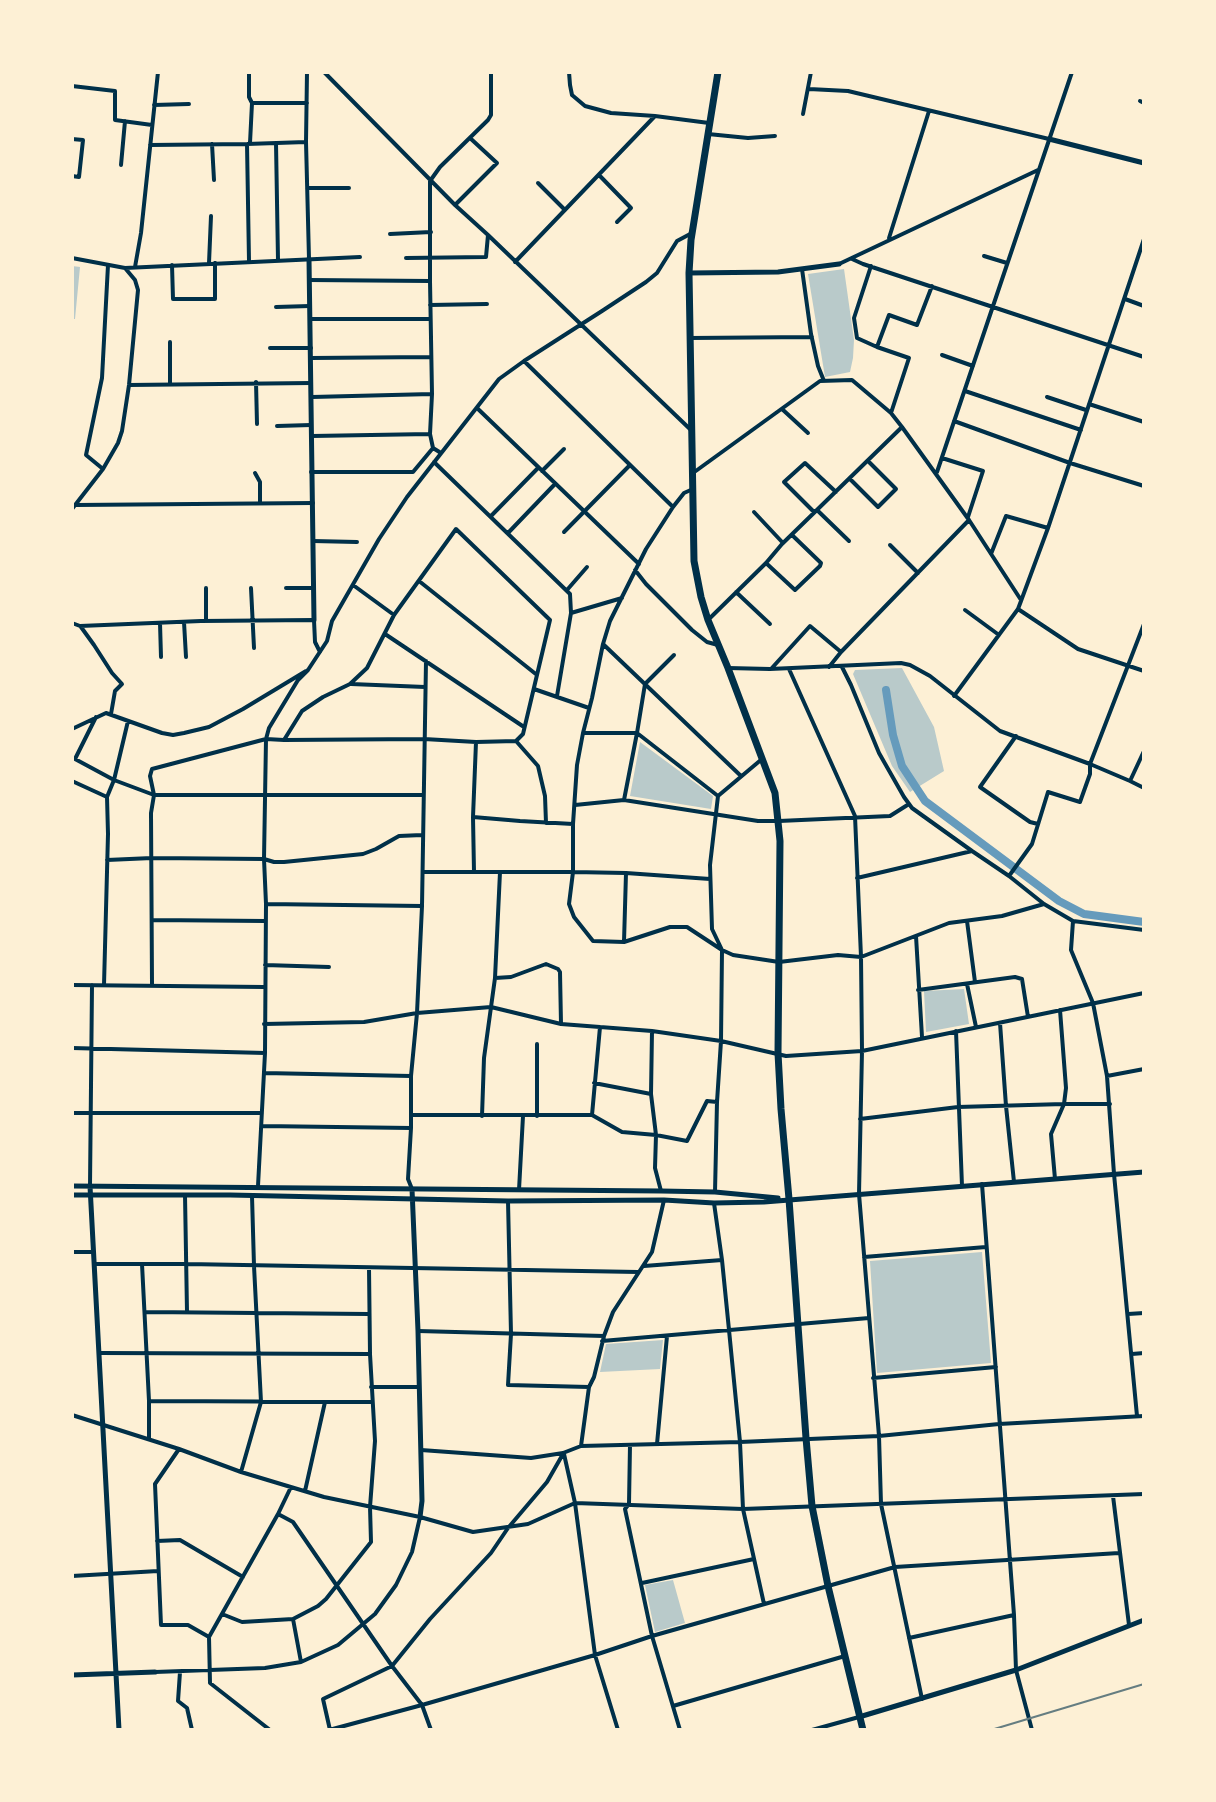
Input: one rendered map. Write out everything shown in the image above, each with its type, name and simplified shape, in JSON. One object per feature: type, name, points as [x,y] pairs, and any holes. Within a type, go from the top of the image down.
[{"type":"main road","points":[[718,72],[692,233],[689,273],[694,561],[708,620],[775,793],[779,821],[780,860],[778,1053],[812,1506],[828,1586],[863,1730]]},
{"type":"street","points":[[135,267],[141,233],[158,72]]},
{"type":"street","points":[[249,72],[249,97],[252,103],[249,144],[249,261]]},
{"type":"street","points":[[307,72],[306,141],[314,620],[315,642],[320,652]]},
{"type":"street","points":[[324,72],[430,181],[692,431]]},
{"type":"street","points":[[441,453],[433,448],[430,434],[432,394],[430,181],[440,167],[471,138],[491,115],[491,72]]},
{"type":"street","points":[[569,72],[572,95],[585,106],[611,113],[709,123]]},
{"type":"street","points":[[802,114],[811,72]]},
{"type":"street","points":[[937,473],[1071,72]]},
{"type":"street","points":[[72,86],[116,91],[115,120],[152,124]]},
{"type":"street","points":[[809,89],[848,91],[1144,163]]},
{"type":"street","points":[[252,103],[307,103]]},
{"type":"street","points":[[154,105],[189,104]]},
{"type":"street","points":[[889,239],[929,110]]},
{"type":"street","points":[[515,262],[655,116]]},
{"type":"street","points":[[121,165],[125,121]]},
{"type":"street","points":[[708,134],[748,138],[776,136]]},
{"type":"street","points":[[455,205],[497,163],[471,138]]},
{"type":"street","points":[[72,139],[83,140],[79,177],[72,176]]},
{"type":"street","points":[[150,145],[306,141]]},
{"type":"street","points":[[276,143],[278,260]]},
{"type":"street","points":[[212,144],[214,180]]},
{"type":"street","points":[[689,273],[754,272],[839,264],[1039,169]]},
{"type":"street","points":[[598,175],[631,208],[616,222]]},
{"type":"street","points":[[538,183],[565,210]]},
{"type":"street","points":[[308,188],[349,188]]},
{"type":"street","points":[[208,263],[211,216]]},
{"type":"street","points":[[390,234],[431,232]]},
{"type":"street","points":[[258,1186],[265,1053],[264,859],[266,740],[269,728],[298,680],[308,670],[327,641],[332,621],[379,539],[407,497],[499,379],[657,273],[677,242],[692,233]]},
{"type":"street","points":[[406,258],[486,257],[488,235]]},
{"type":"street","points":[[954,696],[1018,609],[1048,528],[1144,239]]},
{"type":"street","points":[[984,256],[1007,263]]},
{"type":"street","points":[[72,258],[125,268],[360,257]]},
{"type":"street","points":[[852,259],[1144,357]]},
{"type":"street","points":[[171,265],[172,299],[215,299],[214,263]]},
{"type":"street","points":[[103,469],[86,455],[102,378],[108,265]]},
{"type":"street","points":[[871,266],[854,318],[857,338],[909,358],[891,412]]},
{"type":"street","points":[[72,509],[103,469],[118,443],[122,430],[129,385],[138,290],[135,280],[125,268]]},
{"type":"street","points":[[802,269],[812,337],[818,366],[824,381]]},
{"type":"street","points":[[309,280],[430,281]]},
{"type":"street","points":[[877,347],[889,315],[917,325],[932,286]]},
{"type":"street","points":[[1125,299],[1144,306]]},
{"type":"street","points":[[430,305],[487,304]]},
{"type":"street","points":[[276,307],[310,306]]},
{"type":"street","points":[[310,320],[430,318]]},
{"type":"street","points":[[690,338],[812,337]]},
{"type":"street","points":[[170,342],[170,385]]},
{"type":"street","points":[[270,348],[311,348]]},
{"type":"street","points":[[942,355],[973,366]]},
{"type":"street","points":[[311,358],[431,357]]},
{"type":"street","points":[[524,361],[673,507]]},
{"type":"street","points":[[693,472],[820,381],[852,380],[891,412],[937,473],[1021,601]]},
{"type":"street","points":[[256,382],[257,424]]},
{"type":"street","points":[[129,385],[311,383]]},
{"type":"street","points":[[965,391],[1081,430]]},
{"type":"street","points":[[312,398],[432,394]]},
{"type":"street","points":[[1047,398],[1087,410]]},
{"type":"street","points":[[1089,404],[1144,422]]},
{"type":"street","points":[[477,408],[639,564]]},
{"type":"street","points":[[782,409],[808,433]]},
{"type":"street","points":[[954,421],[1070,463],[1144,486]]},
{"type":"street","points":[[277,426],[312,425]]},
{"type":"street","points":[[708,620],[815,511],[902,427]]},
{"type":"street","points":[[312,436],[430,434]]},
{"type":"street","points":[[311,472],[413,472],[433,448]]},
{"type":"street","points":[[491,516],[564,449]]},
{"type":"street","points":[[829,667],[968,519],[983,471],[942,458]]},
{"type":"street","points":[[849,479],[878,507],[896,489],[868,461]]},
{"type":"street","points":[[434,462],[570,594],[572,613],[556,696]]},
{"type":"street","points":[[836,492],[805,463],[784,483],[849,541]]},
{"type":"street","points":[[564,532],[630,465]]},
{"type":"street","points":[[255,473],[260,482],[260,503]]},
{"type":"street","points":[[508,533],[555,484]]},
{"type":"street","points":[[693,489],[684,493],[673,507],[646,549],[610,621],[583,733],[577,765],[573,872],[569,904],[574,917],[593,941],[624,942],[670,927],[687,927],[733,955],[779,962],[838,955],[861,957],[949,923],[1002,916],[1044,904]]},
{"type":"street","points":[[76,505],[313,503]]},
{"type":"street","points":[[754,512],[783,543]]},
{"type":"street","points":[[991,555],[1006,516],[1048,528]]},
{"type":"street","points":[[152,984],[151,813],[154,795],[150,776],[152,769],[266,740],[516,741],[523,734],[525,727],[550,620],[456,529],[394,615],[367,668],[350,684],[323,697],[302,711],[284,740]]},
{"type":"street","points":[[766,563],[795,590],[820,566],[821,563],[792,535]]},
{"type":"street","points":[[313,541],[357,542]]},
{"type":"street","points":[[890,545],[918,573]]},
{"type":"street","points":[[567,590],[587,567]]},
{"type":"street","points":[[635,570],[692,630],[707,642],[718,645]]},
{"type":"street","points":[[419,581],[537,675]]},
{"type":"street","points":[[353,585],[394,615]]},
{"type":"street","points":[[206,588],[206,621]]},
{"type":"street","points":[[251,588],[254,648]]},
{"type":"street","points":[[286,588],[314,588]]},
{"type":"street","points":[[736,592],[770,624]]},
{"type":"street","points":[[572,613],[621,598]]},
{"type":"street","points":[[1018,609],[1078,649],[1144,671]]},
{"type":"street","points":[[965,610],[999,635]]},
{"type":"street","points":[[72,623],[81,626],[314,620]]},
{"type":"street","points":[[184,622],[186,657]]},
{"type":"street","points":[[160,623],[161,657]]},
{"type":"street","points":[[1009,876],[1032,844],[1048,792],[1080,802],[1090,774],[1090,764],[1144,624]]},
{"type":"street","points":[[81,626],[112,673],[122,684],[115,691],[111,714]]},
{"type":"street","points":[[770,669],[810,626],[841,652]]},
{"type":"street","points":[[385,634],[525,727]]},
{"type":"street","points":[[603,644],[741,776]]},
{"type":"street","points":[[624,800],[645,684],[674,655]]},
{"type":"street","points":[[72,1675],[265,1668],[301,1662],[338,1645],[375,1614],[403,1573],[416,1537],[422,1501],[416,1268],[412,1189],[408,1179],[411,1076],[417,1013],[422,906],[426,661]]},
{"type":"street","points":[[728,668],[789,669],[901,663],[910,665],[930,676],[1000,731],[1090,764],[1144,788]]},
{"type":"street","points":[[842,667],[879,753],[909,804],[1044,904],[1073,921],[1144,930]]},
{"type":"street","points":[[789,669],[855,816],[862,1051],[859,1194],[879,1436],[881,1504],[922,1699]]},
{"type":"street","points":[[72,729],[106,713],[172,735],[209,727],[308,670]]},
{"type":"street","points":[[350,684],[425,687]]},
{"type":"street","points":[[534,689],[589,708]]},
{"type":"street","points":[[96,717],[75,759],[114,780],[154,795],[423,795]]},
{"type":"street","points":[[104,985],[107,797],[114,780],[128,721]]},
{"type":"street","points":[[583,733],[637,734],[718,796]]},
{"type":"street","points":[[1016,736],[980,787],[1030,822],[1038,824]]},
{"type":"street","points":[[516,741],[538,766],[545,796],[546,823]]},
{"type":"street","points":[[474,872],[473,816],[476,742]]},
{"type":"street","points":[[1130,780],[1144,751]]},
{"type":"street","points":[[715,1192],[722,950],[712,929],[710,865],[718,796],[763,759]]},
{"type":"street","points":[[72,781],[107,797]]},
{"type":"street","points":[[575,805],[624,800],[759,821],[779,821],[890,816],[909,804]]},
{"type":"street","points":[[473,816],[573,824]]},
{"type":"street","points":[[107,860],[264,859],[284,862],[363,854],[399,836],[422,835]]},
{"type":"street","points":[[857,878],[972,851]]},
{"type":"street","points":[[423,872],[626,873],[710,879]]},
{"type":"street","points":[[483,1116],[484,1058],[495,978],[500,872]]},
{"type":"street","points":[[624,942],[626,873]]},
{"type":"street","points":[[266,904],[422,906]]},
{"type":"street","points":[[152,920],[266,921]]},
{"type":"street","points":[[967,921],[975,982]]},
{"type":"street","points":[[1073,921],[1071,950],[1093,1003],[1107,1076],[1113,1174],[1137,1416]]},
{"type":"street","points":[[916,936],[922,1037]]},
{"type":"street","points":[[495,978],[511,977],[546,964],[558,969],[560,972],[561,1024]]},
{"type":"street","points":[[264,965],[329,967]]},
{"type":"street","points":[[918,990],[1015,977],[1022,979],[1028,1017]]},
{"type":"street","points":[[967,983],[976,1027]]},
{"type":"street","points":[[72,985],[152,984],[264,987]]},
{"type":"street","points":[[92,985],[90,1186],[119,1730]]},
{"type":"street","points":[[264,1024],[364,1022],[417,1013],[491,1006],[561,1024],[652,1031],[721,1041],[786,1056],[862,1051],[1144,993]]},
{"type":"street","points":[[1055,1179],[1051,1134],[1064,1104],[1066,1088],[1060,1010]]},
{"type":"street","points":[[1000,1023],[1014,1182]]},
{"type":"street","points":[[592,1115],[600,1027]]},
{"type":"street","points":[[652,1031],[651,1094],[656,1135],[655,1168],[661,1191]]},
{"type":"street","points":[[956,1031],[962,1186]]},
{"type":"street","points":[[537,1044],[537,1116]]},
{"type":"street","points":[[72,1048],[265,1053]]},
{"type":"street","points":[[1107,1076],[1144,1069]]},
{"type":"street","points":[[264,1073],[411,1076]]},
{"type":"street","points":[[594,1083],[651,1094]]},
{"type":"street","points":[[411,1115],[592,1115],[622,1132],[687,1141],[707,1101],[717,1102]]},
{"type":"street","points":[[860,1119],[958,1107],[1110,1104]]},
{"type":"street","points":[[72,1113],[262,1113]]},
{"type":"street","points":[[519,1190],[523,1116]]},
{"type":"street","points":[[262,1126],[411,1128]]},
{"type":"street","points":[[72,1195],[764,1202],[1144,1172]]},
{"type":"street","points":[[982,1184],[1014,1615],[1016,1670],[1032,1730]]},
{"type":"street","points":[[72,1186],[661,1191],[715,1192],[789,1199]]},
{"type":"street","points":[[185,1195],[187,1312]]},
{"type":"street","points":[[241,1472],[261,1402],[252,1196]]},
{"type":"street","points":[[581,1446],[589,1387],[594,1377],[604,1335],[613,1312],[652,1252],[664,1200]]},
{"type":"street","points":[[508,1201],[511,1334],[508,1385],[589,1387]]},
{"type":"street","points":[[714,1203],[740,1442],[743,1509],[764,1604]]},
{"type":"street","points":[[864,1257],[986,1247]]},
{"type":"street","points":[[72,1252],[93,1252]]},
{"type":"street","points":[[643,1266],[722,1260]]},
{"type":"street","points":[[94,1264],[638,1272]]},
{"type":"street","points":[[142,1264],[149,1439]]},
{"type":"street","points":[[222,1614],[242,1622],[293,1619],[318,1606],[326,1599],[371,1542],[370,1507],[375,1441],[371,1387],[369,1268]]},
{"type":"street","points":[[145,1312],[369,1314]]},
{"type":"street","points":[[1128,1314],[1144,1313]]},
{"type":"street","points":[[602,1341],[869,1318]]},
{"type":"street","points":[[418,1331],[604,1335]]},
{"type":"street","points":[[657,1444],[667,1336]]},
{"type":"street","points":[[100,1353],[370,1354]]},
{"type":"street","points":[[1132,1354],[1144,1353]]},
{"type":"street","points":[[873,1378],[996,1367]]},
{"type":"street","points":[[371,1387],[419,1387]]},
{"type":"street","points":[[149,1401],[372,1402]]},
{"type":"street","points":[[305,1491],[325,1402]]},
{"type":"street","points":[[72,1415],[291,1487],[420,1517],[472,1532],[528,1524],[575,1503],[743,1509],[1144,1494]]},
{"type":"street","points":[[420,1450],[531,1458],[563,1453],[581,1446],[879,1436],[999,1424],[1144,1416]]},
{"type":"street","points":[[630,1445],[629,1504],[625,1509],[652,1636],[680,1730]]},
{"type":"street","points":[[179,1449],[155,1484],[161,1625],[188,1625],[209,1637]]},
{"type":"street","points":[[563,1453],[575,1503],[595,1654],[618,1730]]},
{"type":"street","points":[[563,1453],[547,1482],[508,1528],[491,1553],[430,1619],[392,1666],[323,1699],[330,1730],[895,1567],[1119,1553]]},
{"type":"street","points":[[270,1730],[210,1683],[209,1637],[291,1487]]},
{"type":"street","points":[[1113,1496],[1129,1625]]},
{"type":"street","points":[[278,1514],[293,1522],[392,1666],[422,1705],[431,1730]]},
{"type":"street","points":[[157,1541],[180,1540],[243,1577]]},
{"type":"street","points":[[642,1583],[754,1559]]},
{"type":"street","points":[[72,1576],[158,1571]]},
{"type":"street","points":[[909,1638],[1014,1615]]},
{"type":"street","points":[[293,1619],[301,1662]]},
{"type":"street","points":[[812,1730],[1016,1670],[1144,1620]]},
{"type":"street","points":[[673,1706],[845,1656]]},
{"type":"street","points":[[180,1671],[178,1701],[187,1707],[192,1730]]},
{"type":"shaded area","points":[[72,266],[80,267],[75,319],[72,319]]},
{"type":"shaded area","points":[[844,269],[854,340],[853,358],[850,372],[825,377],[808,274]]},
{"type":"shaded area","points":[[902,668],[934,727],[944,771],[910,792],[892,766],[853,674],[855,670]]},
{"type":"shaded area","points":[[640,742],[713,796],[711,809],[630,796]]},
{"type":"shaded area","points":[[964,989],[969,1024],[926,1032],[924,991]]},
{"type":"shaded area","points":[[982,1252],[991,1363],[877,1373],[870,1261]]},
{"type":"shaded area","points":[[663,1340],[660,1369],[600,1372],[606,1344]]},
{"type":"shaded area","points":[[673,1580],[685,1623],[655,1632],[645,1585]]},
{"type":"waterway","points":[[886,690],[893,735],[902,766],[925,801],[1059,901],[1084,914],[1144,922]]},
{"type":"railway","points":[[991,1730],[1144,1684]]}]
